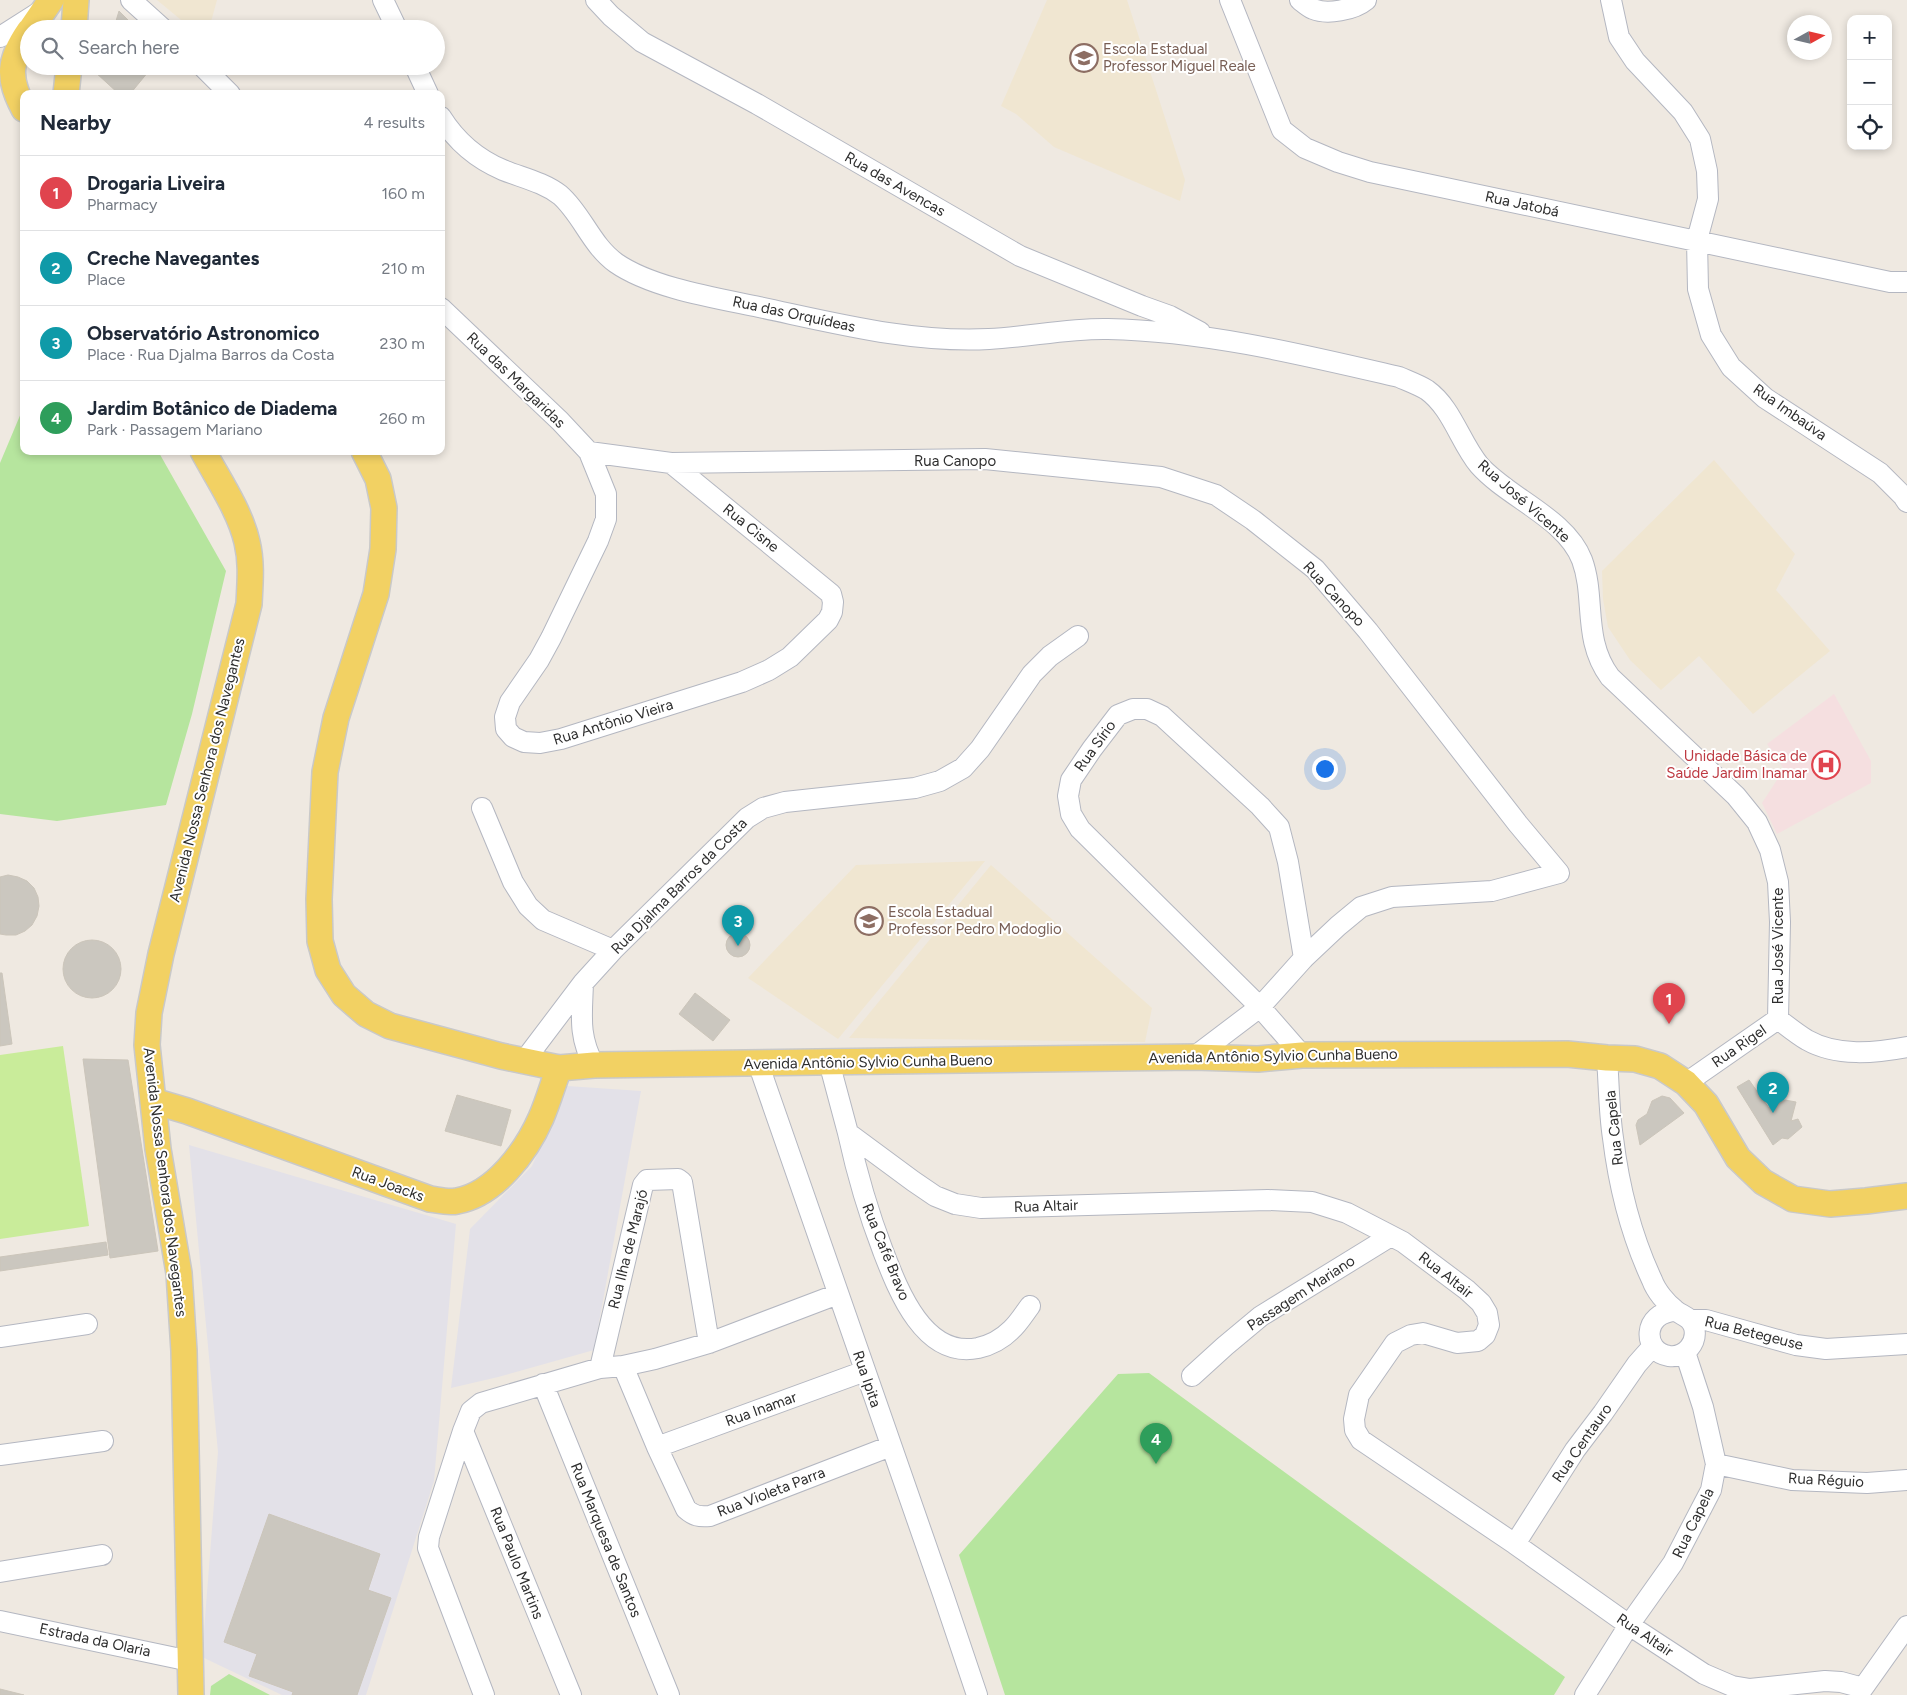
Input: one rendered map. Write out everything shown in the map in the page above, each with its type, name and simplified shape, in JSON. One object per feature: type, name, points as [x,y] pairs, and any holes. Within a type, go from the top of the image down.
[{"type":"main road","points":[[75,20],[76,0]]},
{"type":"main road","points":[[17,101],[12,73],[14,57],[20,47]]},
{"type":"main road","name":"Avenida Nossa Senhora dos Navegantes","points":[[191,1695],[183,1331],[179,1273],[158,1149],[147,1045],[149,1013],[161,954],[249,604],[251,572],[247,541],[234,507],[205,455]]},
{"type":"main road","name":"Avenida Antônio Sylvio Cunha Bueno","points":[[366,455],[378,479],[384,508],[383,549],[376,594],[336,718],[325,772],[318,899],[320,941],[328,970],[344,995],[366,1014],[390,1026],[524,1061],[559,1068],[594,1065],[1194,1057],[1258,1059],[1302,1055],[1567,1054],[1635,1059],[1660,1066],[1686,1083],[1706,1104],[1738,1158],[1763,1182],[1794,1198],[1830,1204],[1866,1202],[1907,1196]]},
{"type":"main road","name":"Rua Joacks","points":[[153,1101],[187,1111],[430,1199],[454,1202],[471,1198],[491,1187],[522,1152],[541,1119],[559,1068]]},
{"type":"street","points":[[131,0],[152,20]]},
{"type":"street","points":[[382,0],[392,20]]},
{"type":"street","name":"Rua das Avencas","points":[[596,0],[611,16],[642,42],[757,104],[1020,256],[1132,303],[1170,316],[1211,337]]},
{"type":"street","name":"Rua Jatobá","points":[[1230,0],[1282,130],[1305,148],[1338,162],[1370,172],[1890,282],[1907,282]]},
{"type":"street","points":[[1300,0],[1314,10],[1336,12],[1359,6],[1366,0]]},
{"type":"street","name":"Rua Imbaúva","points":[[1611,0],[1619,37],[1634,61],[1683,112],[1700,139],[1707,171],[1708,199],[1697,240],[1698,289],[1711,335],[1731,367],[1765,398],[1880,473],[1907,502]]},
{"type":"street","points":[[0,37],[20,27]]},
{"type":"street","points":[[211,75],[226,90]]},
{"type":"street","points":[[419,75],[426,90]]},
{"type":"street","name":"Rua das Orquídeas","points":[[445,124],[465,147],[482,159],[502,169],[539,182],[561,196],[597,246],[616,263],[639,276],[684,291],[854,327],[924,339],[989,339],[1106,329],[1211,337]]},
{"type":"street","name":"Rua das Margaridas","points":[[445,312],[560,421],[589,452]]},
{"type":"street","name":"Rua José Vicente","points":[[1211,337],[1400,377],[1427,391],[1444,409],[1479,465],[1503,486],[1558,527],[1573,542],[1582,560],[1586,578],[1590,619],[1601,665],[1610,676],[1736,796],[1757,822],[1770,850],[1778,882],[1780,922],[1778,1019]]},
{"type":"street","name":"Rua Canopo","points":[[589,452],[671,463],[985,460],[1161,477],[1216,495],[1253,520],[1315,569],[1368,631],[1518,824],[1560,873],[1492,890],[1392,897],[1361,907],[1304,958],[1260,1007],[1194,1057]]},
{"type":"street","name":"Rua Antônio Vieira","points":[[589,452],[606,494],[606,519],[598,541],[547,646],[510,702],[505,717],[506,729],[513,737],[524,742],[540,743],[561,740],[742,682],[769,670],[790,657],[828,620],[832,612],[833,602],[831,594]]},
{"type":"street","name":"Rua Cisne","points":[[671,463],[831,594]]},
{"type":"street","name":"Rua Djalma Barros da Costa","points":[[524,1061],[583,983],[613,950],[747,818],[763,808],[785,802],[916,788],[940,782],[963,768],[980,749],[1032,674],[1050,656],[1078,636]]},
{"type":"street","name":"Rua Sírio","points":[[1302,1055],[1260,1007],[1080,829],[1072,814],[1068,796],[1071,780],[1118,715],[1133,709],[1148,709],[1162,716],[1260,806],[1279,827],[1288,862],[1304,958]]},
{"type":"street","points":[[482,808],[513,882],[528,906],[543,920],[613,950]]},
{"type":"street","points":[[583,983],[582,1030],[586,1050],[594,1065]]},
{"type":"street","name":"Rua Rigel","points":[[1686,1083],[1778,1019],[1807,1040],[1828,1049],[1853,1052],[1907,1047]]},
{"type":"street","name":"Rua Capela","points":[[1607,1058],[1613,1137],[1631,1230],[1653,1283],[1683,1316]]},
{"type":"street","points":[[829,1062],[848,1133]]},
{"type":"street","name":"Rua Ipita","points":[[758,1063],[977,1695]]},
{"type":"street","name":"Rua Altair","points":[[848,1133],[913,1182],[936,1196],[955,1204],[981,1208],[1268,1200],[1312,1202],[1347,1213],[1391,1236],[1425,1258],[1481,1303],[1486,1313],[1488,1325],[1486,1335],[1478,1341],[1457,1343],[1423,1333],[1411,1335],[1395,1343],[1359,1395],[1354,1419],[1355,1430],[1361,1440],[1515,1544],[1629,1625],[1704,1674],[1732,1686],[1758,1689],[1825,1681],[1841,1682],[1860,1691]]},
{"type":"street","name":"Rua Café Bravo","points":[[848,1133],[868,1213],[898,1291],[915,1318],[935,1338],[952,1348],[968,1350],[985,1347],[1000,1340],[1013,1329],[1030,1306]]},
{"type":"street","name":"Rua Ilha de Marajó","points":[[600,1368],[643,1185],[647,1180],[678,1179],[682,1182],[709,1343]]},
{"type":"street","name":"Passagem Mariano","points":[[1192,1376],[1261,1316],[1391,1236]]},
{"type":"street","name":"Rua Capela","points":[[1653,1283],[1653,1321]]},
{"type":"street","points":[[481,1694],[428,1548],[429,1537],[471,1411],[481,1402],[543,1384],[600,1368],[623,1366],[655,1359],[709,1343],[838,1294]]},
{"type":"street","points":[[1667,1311],[1683,1316],[1694,1329],[1694,1338],[1691,1346],[1677,1356],[1668,1356],[1660,1353],[1653,1346],[1650,1338],[1650,1329],[1653,1321],[1667,1311]]},
{"type":"street","name":"Rua Betegeuse","points":[[1683,1316],[1706,1320],[1796,1345],[1826,1349],[1907,1344]]},
{"type":"street","points":[[0,1336],[87,1324]]},
{"type":"street","name":"Rua Centauro","points":[[1515,1544],[1574,1450],[1603,1414],[1637,1364],[1653,1346]]},
{"type":"street","name":"Rua Capela","points":[[1585,1695],[1629,1625],[1673,1563],[1711,1490],[1716,1464],[1703,1407],[1685,1352]]},
{"type":"street","name":"Rua Violeta Parra","points":[[623,1366],[657,1447],[686,1509],[692,1514],[701,1517],[710,1516],[891,1446]]},
{"type":"street","name":"Rua Inamar","points":[[657,1447],[864,1371]]},
{"type":"street","name":"Rua Marquesa de Santos","points":[[543,1384],[669,1695]]},
{"type":"street","name":"Rua Paulo Martins","points":[[463,1432],[571,1695]]},
{"type":"street","points":[[0,1455],[103,1441]]},
{"type":"street","name":"Rua Réguio","points":[[1716,1464],[1792,1480],[1867,1483],[1907,1480]]},
{"type":"street","points":[[0,1572],[102,1555]]},
{"type":"street","name":"Estrada da Olaria","points":[[0,1621],[190,1661]]},
{"type":"street","points":[[1860,1691],[1907,1626]]},
{"type":"shaded area","points":[[157,0],[217,0],[211,20],[181,20]]},
{"type":"shaded area","name":"Escola Estadual Professor Miguel Reale","points":[[1047,0],[1127,0],[1185,180],[1180,201],[1054,147],[1016,114],[1001,106]]},
{"type":"shaded area","points":[[1714,460],[1795,554],[1776,590],[1830,651],[1753,714],[1699,656],[1661,690],[1630,660],[1608,627],[1603,599],[1602,571]]},
{"type":"shaded area","name":"Unidade Básica de Saúde Jardim Inamar","points":[[1834,694],[1871,761],[1871,783],[1777,834],[1762,803],[1784,769],[1767,744]]},
{"type":"shaded area","name":"Escola Estadual Professor Pedro Modoglio","points":[[985,861],[838,1039],[748,978],[856,865]]},
{"type":"shaded area","points":[[991,865],[1152,1008],[1145,1042],[849,1038]]},
{"type":"shaded area","points":[[567,1086],[641,1091],[594,1350],[451,1388],[470,1229],[532,1166]]},
{"type":"shaded area","points":[[189,1145],[456,1224],[434,1481],[366,1695],[282,1695],[202,1657],[218,1452]]},
{"type":"green space","points":[[20,416],[20,455],[160,455],[226,571],[192,714],[166,805],[57,821],[0,814],[0,463]]},
{"type":"green space","points":[[63,1046],[89,1226],[0,1239],[0,1055]]},
{"type":"green space","points":[[1149,1373],[1565,1677],[1554,1695],[1005,1695],[959,1555],[1118,1374]]},
{"type":"green space","points":[[229,1674],[270,1695],[210,1695],[211,1686]]},
{"type":"building","points":[[119,11],[128,20],[116,20]]},
{"type":"building","points":[[98,75],[146,75],[133,90],[115,90]]},
{"type":"building","points":[[8,875],[27,881],[34,888],[38,897],[37,916],[32,925],[16,935],[0,934],[0,877]]},
{"type":"building","points":[[738,933],[743,934],[749,940],[749,950],[743,956],[738,957],[733,956],[727,950],[726,945],[727,940],[733,934]]},
{"type":"building","points":[[86,940],[98,940],[113,948],[121,963],[121,975],[113,990],[98,998],[86,998],[71,990],[63,975],[63,963],[71,948]]},
{"type":"building","points":[[0,973],[2,973],[12,1044],[0,1046]]},
{"type":"building","points":[[695,993],[730,1020],[713,1041],[679,1014]]},
{"type":"building","points":[[83,1059],[128,1060],[158,1251],[110,1258]]},
{"type":"building","points":[[1749,1080],[1769,1108],[1785,1100],[1796,1102],[1791,1121],[1798,1119],[1802,1127],[1788,1139],[1782,1138],[1773,1145],[1737,1087]]},
{"type":"building","points":[[457,1095],[511,1110],[501,1146],[445,1131]]},
{"type":"building","points":[[1662,1096],[1670,1098],[1684,1113],[1640,1145],[1636,1125],[1638,1120],[1647,1114],[1652,1101]]},
{"type":"building","points":[[106,1242],[108,1255],[0,1271],[0,1257]]},
{"type":"building","points":[[269,1514],[380,1554],[368,1590],[391,1598],[357,1695],[292,1695],[293,1692],[249,1676],[257,1654],[224,1642]]},
{"type":"building","points":[[0,1689],[24,1695],[0,1695]]},
{"type":"place","name":"Escola Estadual Professor Miguel Reale","points":[[1084,58]]},
{"type":"place","name":"Unidade Básica de Saúde Jardim Inamar","points":[[1826,765]]},
{"type":"place","name":"Escola Estadual Professor Pedro Modoglio","points":[[869,921]]},
{"type":"place","name":"Observatório Astronomico","points":[[738,946]]},
{"type":"place","name":"Drogaria Liveira","points":[[1669,1024]]},
{"type":"place","name":"Creche Navegantes","points":[[1773,1113]]},
{"type":"place","name":"Jardim Botânico de Diadema","points":[[1156,1464]]}]
